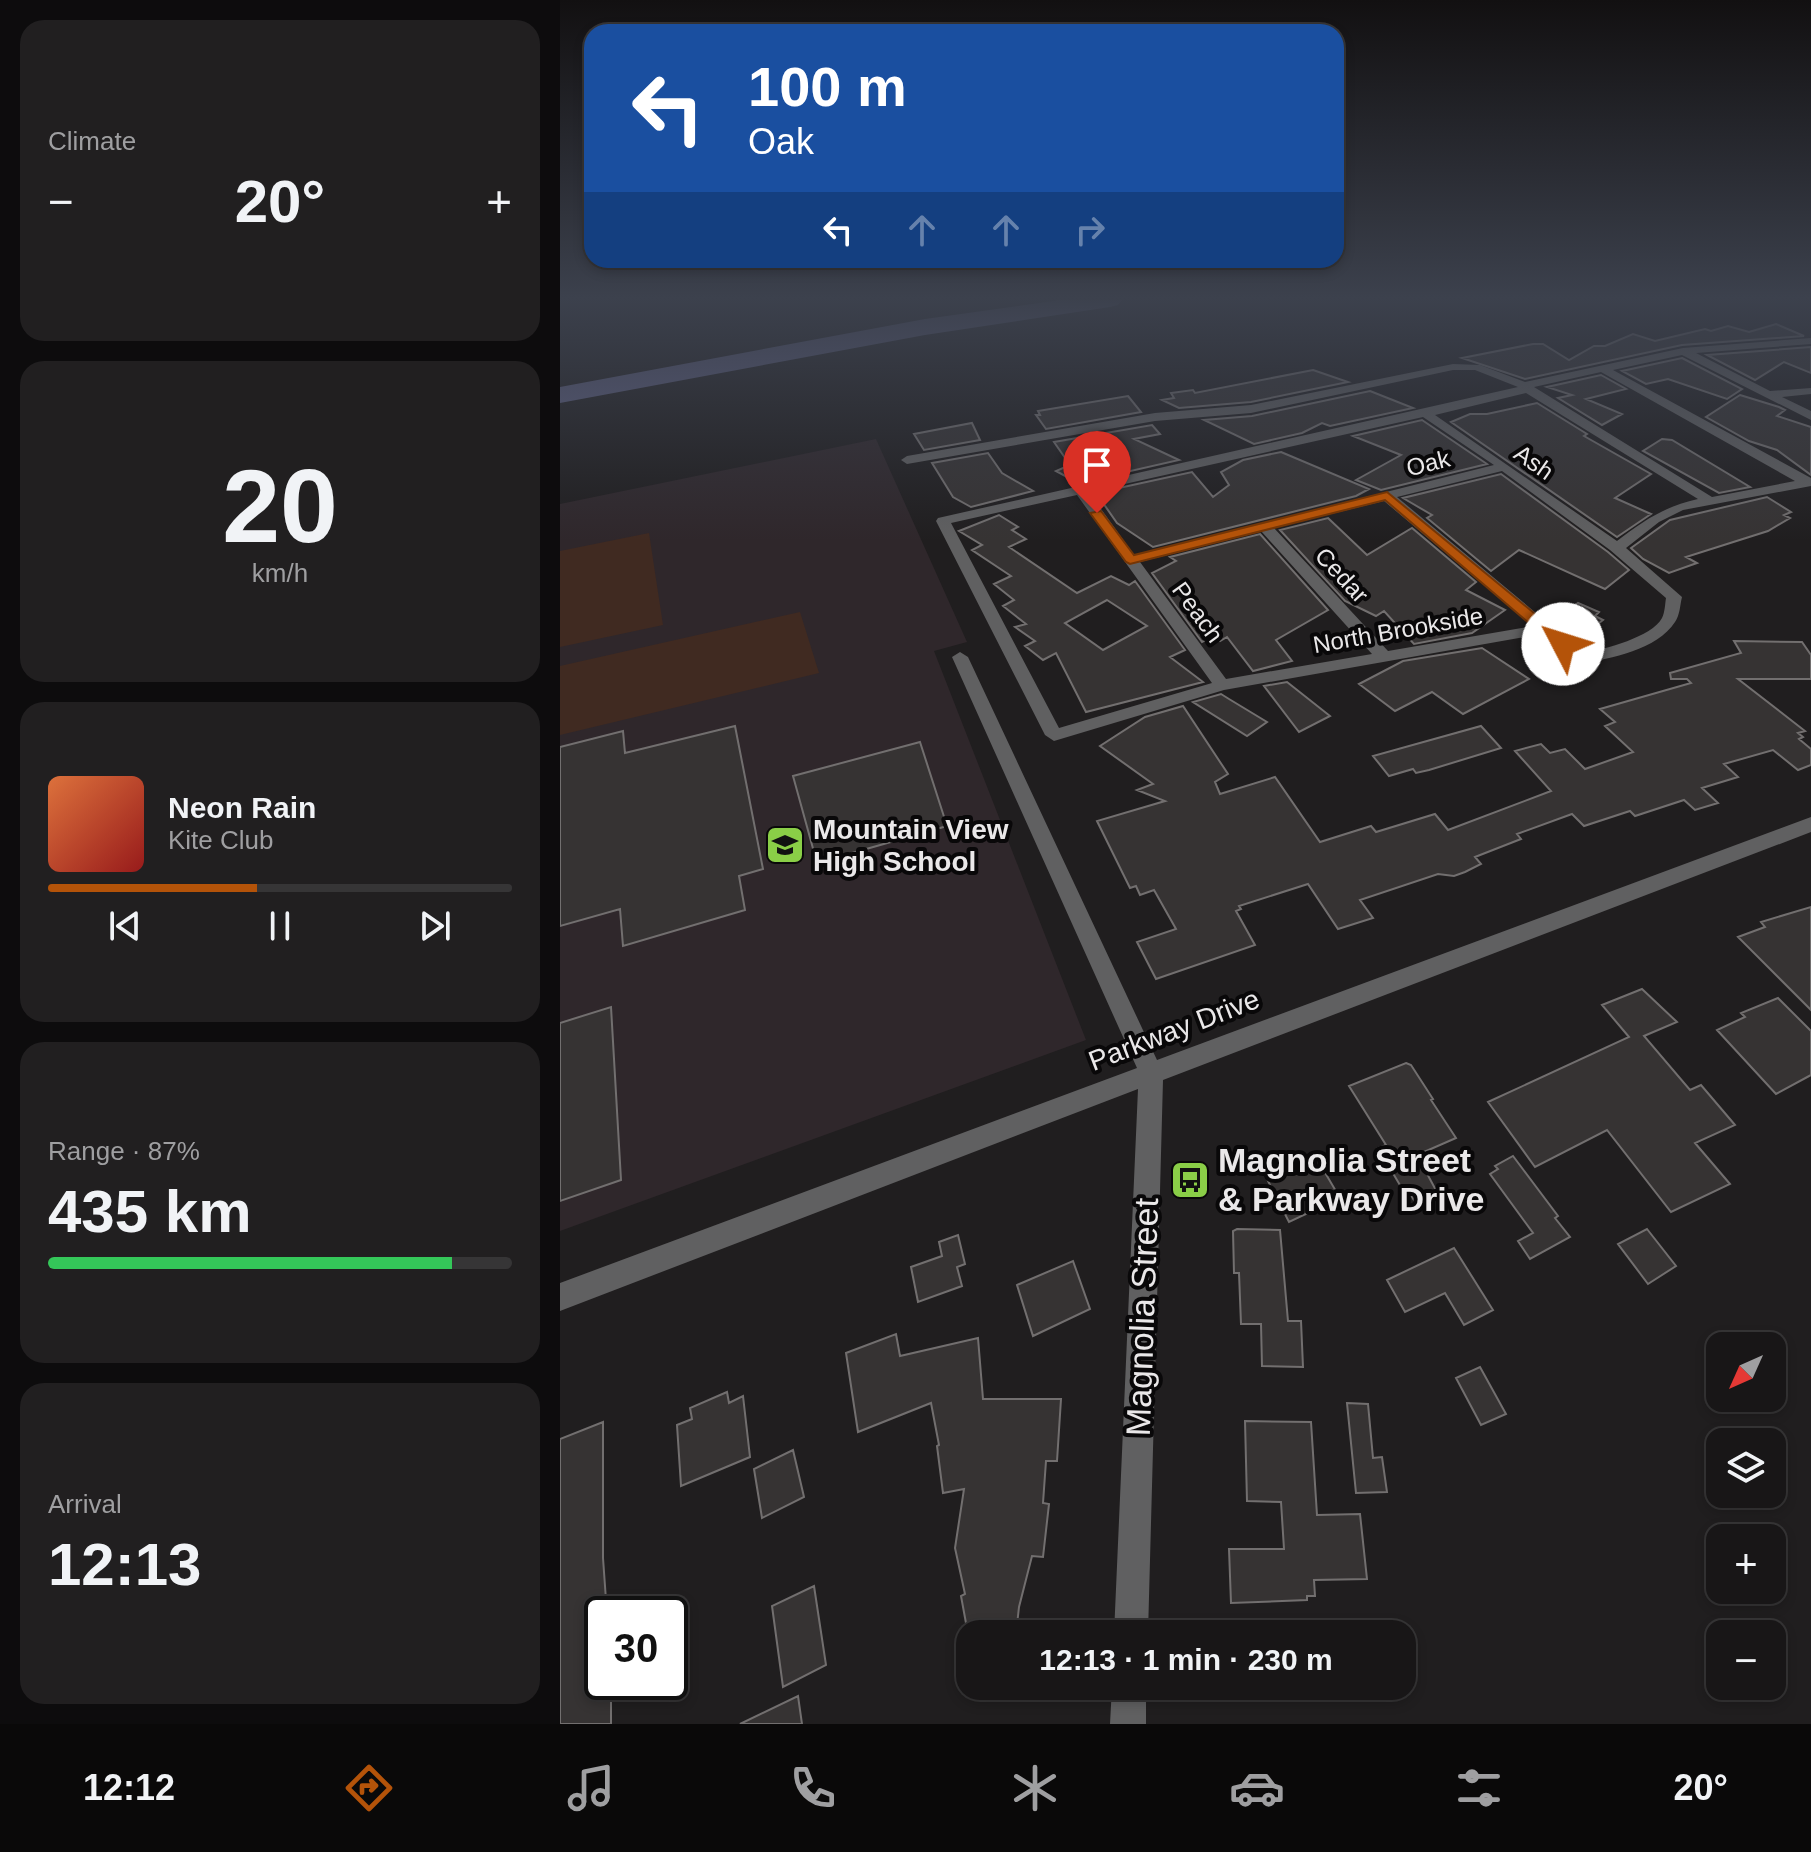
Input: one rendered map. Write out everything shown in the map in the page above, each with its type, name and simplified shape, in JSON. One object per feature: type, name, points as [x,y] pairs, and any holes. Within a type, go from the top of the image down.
[{"type":"street","points":[[907,460],[1155,417],[1251,409],[1388,380]]},
{"type":"street","points":[[1510,380],[1524,386],[1708,500]]},
{"type":"street","points":[[1524,386],[1548,380]]},
{"type":"street","points":[[1625,380],[1810,482]]},
{"type":"street","points":[[1742,380],[1811,416]]},
{"type":"street","points":[[1080,490],[1521,392],[1524,386]]},
{"type":"street","points":[[1769,394],[1811,391]]},
{"type":"street","name":"Ash","points":[[1425,413],[1617,548]]},
{"type":"street","name":"Oak","points":[[1130,560],[1503,467]]},
{"type":"street","points":[[1387,496],[1581,659],[1611,654],[1661,628],[1669,620],[1674,597],[1617,548],[1654,519],[1679,507],[1708,500],[1810,482]]},
{"type":"street","name":"North Brookside","points":[[1080,490],[943,521],[1054,735],[1222,685],[1545,629]]},
{"type":"street","name":"Peach","points":[[1080,490],[1222,685]]},
{"type":"street","name":"Cedar","points":[[1264,526],[1384,657]]},
{"type":"street","name":"Magnolia Street","points":[[960,657],[1151,1073],[1131,1620]]},
{"type":"street","name":"Parkway Drive","points":[[560,1297],[1811,824]]},
{"type":"street","points":[[1128,1724],[1129,1700]]},
{"type":"shaded area","name":"Mountain View High School","points":[[876,439],[967,642],[934,651],[1086,1040],[560,1231],[560,504]]},
{"type":"shaded area","points":[[649,533],[663,625],[560,647],[560,551]]},
{"type":"shaded area","points":[[800,612],[819,673],[560,735],[560,666]]},
{"type":"building","points":[[1259,380],[1348,382],[1251,402],[1179,408],[1162,400],[1174,398],[1171,393],[1193,390],[1195,393]]},
{"type":"building","points":[[1576,380],[1611,380],[1626,389],[1586,399],[1622,414],[1602,425],[1558,398],[1572,395],[1547,387]]},
{"type":"building","points":[[1672,380],[1725,380],[1742,389],[1727,399]]},
{"type":"building","points":[[1370,391],[1413,408],[1330,426],[1322,423],[1302,433],[1254,444],[1204,420],[1252,416]]},
{"type":"building","points":[[1740,395],[1779,407],[1785,410],[1777,416],[1811,427],[1811,475],[1777,450],[1749,441],[1706,417]]},
{"type":"building","points":[[1128,396],[1141,412],[1046,429],[1036,415],[1040,415],[1038,411]]},
{"type":"building","points":[[1537,403],[1587,434],[1584,436],[1651,474],[1615,498],[1651,514],[1617,537],[1451,422],[1470,414],[1487,414]]},
{"type":"building","points":[[1422,420],[1487,464],[1381,490],[1356,480],[1401,455],[1353,436]]},
{"type":"building","points":[[972,423],[980,440],[924,450],[914,434]]},
{"type":"building","points":[[1152,425],[1160,434],[1134,439],[1179,460],[1078,483],[1056,471],[1070,465],[1054,442]]},
{"type":"building","points":[[1662,439],[1672,440],[1750,487],[1719,493],[1643,451]]},
{"type":"building","points":[[1281,452],[1369,489],[1356,496],[1153,547],[1117,523],[1096,493],[1192,472],[1213,497],[1229,485],[1221,472],[1243,460]]},
{"type":"building","points":[[988,453],[1002,473],[1033,491],[971,507],[953,497],[932,463]]},
{"type":"building","points":[[1501,474],[1629,570],[1605,589],[1519,550],[1491,571],[1427,518],[1432,515],[1403,498]]},
{"type":"building","points":[[1767,497],[1791,512],[1784,515],[1790,518],[1768,531],[1686,557],[1697,563],[1669,573],[1643,559],[1631,548],[1670,520]]},
{"type":"building","points":[[999,515],[1018,527],[1012,530],[1026,539],[1009,547],[1077,593],[1111,576],[1129,585],[1135,581],[1185,650],[1170,657],[1203,682],[1086,712],[1056,653],[1043,660],[1025,646],[1035,641],[1015,627],[1026,624],[1003,606],[1014,600],[994,584],[1011,576],[972,550],[982,545],[959,531]],"holes":[[[1107,600],[1147,626],[1103,650],[1065,623]]]},
{"type":"building","points":[[1328,518],[1367,555],[1412,528],[1476,582],[1466,590],[1505,610],[1472,633],[1414,644],[1384,611],[1376,616],[1345,601],[1280,530]]},
{"type":"building","points":[[1260,534],[1328,610],[1276,640],[1292,661],[1253,671],[1227,637],[1220,641],[1213,636],[1202,642],[1152,573],[1176,561],[1170,557]]},
{"type":"building","points":[[1578,603],[1599,612],[1595,616],[1603,620],[1584,635],[1554,621]]},
{"type":"building","points":[[1734,641],[1802,642],[1811,655],[1811,679],[1738,679],[1805,731],[1798,733],[1803,737],[1799,739],[1811,749],[1811,765],[1798,770],[1773,750],[1724,764],[1738,777],[1702,788],[1718,803],[1695,810],[1684,800],[1635,816],[1630,811],[1584,826],[1572,814],[1517,834],[1521,839],[1475,857],[1481,864],[1465,872],[1454,876],[1438,874],[1360,900],[1373,918],[1338,929],[1308,884],[1239,906],[1241,909],[1236,911],[1255,945],[1156,979],[1137,942],[1176,929],[1154,890],[1140,895],[1136,886],[1130,888],[1097,821],[1165,801],[1137,790],[1153,784],[1100,746],[1145,717],[1183,706],[1228,774],[1215,782],[1220,794],[1275,777],[1320,842],[1371,826],[1376,832],[1435,814],[1448,830],[1551,791],[1515,751],[1541,744],[1550,753],[1565,749],[1585,769],[1633,752],[1605,726],[1615,722],[1600,709],[1691,683],[1687,679],[1671,679],[1670,673],[1741,653]]},
{"type":"building","points":[[1482,648],[1529,679],[1463,714],[1432,692],[1395,711],[1359,684],[1403,661]]},
{"type":"building","points":[[1287,682],[1330,716],[1299,732],[1264,686]]},
{"type":"building","points":[[1221,694],[1267,722],[1247,736],[1193,702]]},
{"type":"building","points":[[735,726],[763,869],[739,876],[745,910],[623,946],[620,909],[560,926],[560,747],[623,731],[625,753]]},
{"type":"building","points":[[1481,726],[1501,748],[1429,770],[1416,773],[1413,769],[1389,776],[1373,756]]},
{"type":"building","points":[[920,742],[947,826],[817,863],[793,776]]},
{"type":"building","points":[[1811,907],[1811,1010],[1738,937],[1765,927],[1761,922]]},
{"type":"building","points":[[1642,989],[1677,1022],[1644,1036],[1690,1090],[1701,1085],[1735,1125],[1695,1143],[1730,1184],[1671,1212],[1607,1130],[1535,1167],[1488,1102],[1629,1037],[1602,1005]]},
{"type":"building","points":[[1778,998],[1811,1031],[1811,1075],[1776,1094],[1717,1030],[1745,1017],[1741,1013]]},
{"type":"building","points":[[611,1007],[621,1180],[560,1201],[560,1023]]},
{"type":"building","points":[[1406,1063],[1411,1065],[1456,1138],[1417,1155],[1438,1194],[1416,1204],[1411,1195],[1407,1197],[1378,1148],[1386,1145],[1349,1086]]},
{"type":"building","points":[[1513,1156],[1570,1237],[1530,1259],[1518,1241],[1533,1233],[1490,1174],[1498,1169],[1495,1166]]},
{"type":"building","points":[[1317,1159],[1340,1198],[1289,1222],[1268,1181]]},
{"type":"building","points":[[1647,1229],[1676,1266],[1648,1284],[1618,1244]]},
{"type":"building","points":[[1280,1230],[1288,1321],[1301,1321],[1303,1367],[1262,1366],[1261,1324],[1241,1324],[1239,1273],[1234,1273],[1233,1231]]},
{"type":"building","points":[[958,1235],[965,1264],[957,1267],[962,1286],[918,1302],[911,1267],[942,1256],[939,1242]]},
{"type":"building","points":[[1454,1248],[1493,1310],[1464,1325],[1445,1293],[1405,1312],[1387,1280]]},
{"type":"building","points":[[1073,1261],[1090,1309],[1033,1336],[1017,1285]]},
{"type":"building","points":[[896,1334],[900,1356],[978,1338],[983,1399],[1061,1399],[1057,1461],[1046,1461],[1043,1503],[1049,1504],[1043,1557],[1032,1556],[1018,1620],[965,1620],[961,1596],[965,1594],[955,1548],[964,1489],[943,1493],[931,1403],[858,1432],[846,1353]]},
{"type":"building","points":[[1480,1367],[1506,1414],[1481,1425],[1456,1378]]},
{"type":"building","points":[[727,1392],[729,1403],[743,1396],[750,1457],[681,1486],[677,1425],[692,1419],[690,1408]]},
{"type":"building","points":[[1347,1403],[1368,1404],[1373,1458],[1382,1457],[1387,1492],[1356,1493]]},
{"type":"building","points":[[1245,1421],[1311,1422],[1317,1515],[1360,1514],[1367,1579],[1314,1580],[1315,1596],[1307,1596],[1307,1600],[1231,1603],[1229,1549],[1284,1549],[1281,1502],[1247,1501]]},
{"type":"building","points":[[603,1422],[606,1596],[584,1596],[584,1700],[611,1700],[611,1724],[560,1724],[560,1439]]},
{"type":"building","points":[[793,1450],[804,1497],[762,1518],[754,1469]]},
{"type":"building","points":[[814,1586],[826,1665],[783,1687],[772,1606]]},
{"type":"building","points":[[798,1696],[802,1724],[740,1724]]},
{"type":"waterway","points":[[560,395],[638,380]]},
{"type":"place","name":"Mountain View High School","points":[[785,845]]},
{"type":"place","name":"Magnolia Street & Parkway Drive","points":[[1190,1180]]},
{"type":"route","points":[[1097,513],[1130,560],[1387,496],[1563,644]]}]
